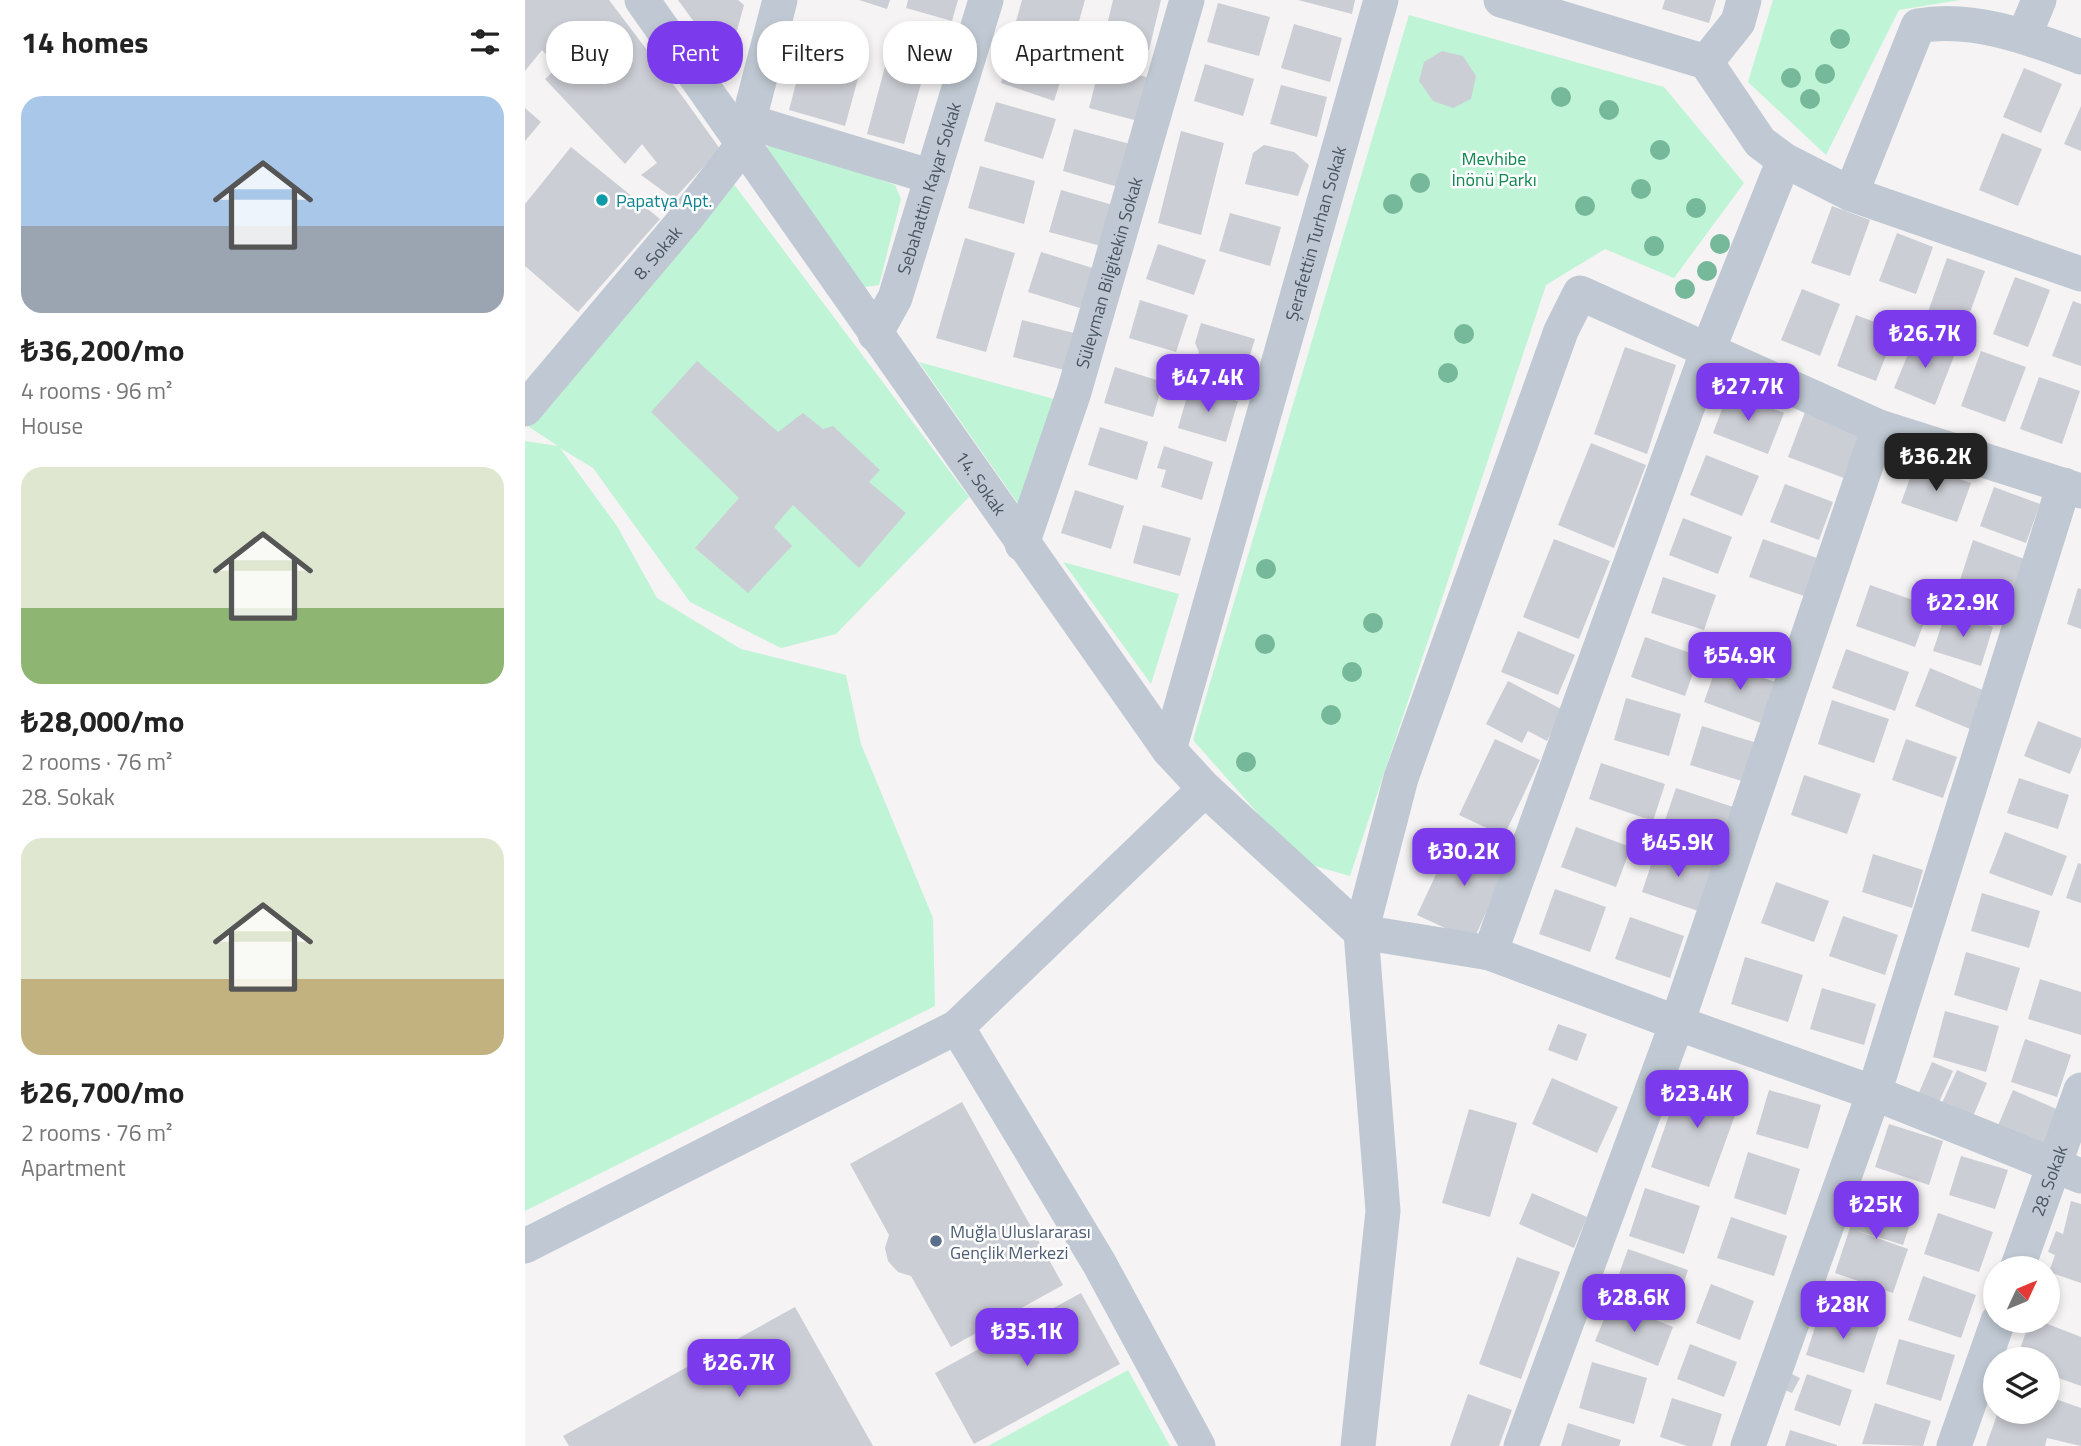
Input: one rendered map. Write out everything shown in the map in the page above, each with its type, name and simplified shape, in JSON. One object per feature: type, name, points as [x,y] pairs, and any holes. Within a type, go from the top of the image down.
[{"type":"street","name":"14. Sokak","points":[[642,0],[746,134],[875,334],[1169,750],[1205,789],[1361,932]]},
{"type":"street","name":"8. Sokak","points":[[525,409],[687,217],[746,134],[780,0]]},
{"type":"street","name":"Sebahattin Kayar Sokak","points":[[875,334],[895,298],[986,0]]},
{"type":"street","name":"Süleyman Bilgitekin Sokak","points":[[1023,544],[1074,392],[1187,0]]},
{"type":"street","name":"Şerafettin Turhan Sokak","points":[[1169,750],[1381,0]]},
{"type":"street","points":[[1501,0],[1560,8],[1706,62],[1760,142],[1784,160],[1851,194],[2081,274]]},
{"type":"street","points":[[1706,62],[1738,22],[1744,0]]},
{"type":"street","points":[[2024,36],[2039,0]]},
{"type":"street","points":[[1851,194],[1918,26],[1945,21],[2024,36],[2081,57]]},
{"type":"street","points":[[746,134],[932,177]]},
{"type":"street","points":[[1490,953],[1708,350],[1784,160]]},
{"type":"street","points":[[1358,1446],[1383,1211],[1361,932],[1401,778],[1561,331],[1580,293],[1879,427],[2073,488],[1874,1093],[1748,1446]]},
{"type":"street","points":[[1521,1446],[1677,1023],[1879,427]]},
{"type":"street","points":[[525,1246],[957,1027],[1205,789]]},
{"type":"street","points":[[1361,932],[1490,953],[1874,1093],[2067,1171]]},
{"type":"street","points":[[957,1027],[1099,1263],[1198,1446]]},
{"type":"street","name":"28. Sokak","points":[[2024,1256],[2067,1171],[2081,1090]]},
{"type":"street","points":[[1954,1446],[1993,1334]]},
{"type":"green space","points":[[1773,0],[1960,0],[1899,10],[1826,155],[1748,82]]},
{"type":"green space","name":"Mevhibe İnönü Parkı","points":[[1409,15],[1664,87],[1744,183],[1674,278],[1605,249],[1546,285],[1350,876],[1301,862],[1193,740]]},
{"type":"green space","points":[[772,140],[895,185],[901,199],[879,285],[865,287],[762,154]]},
{"type":"green space","points":[[730,179],[969,497],[836,634],[781,648],[690,602],[593,468],[560,448],[617,526],[657,598],[741,649],[846,675],[861,744],[933,918],[935,1006],[525,1211],[525,441],[558,446],[529,427]]},
{"type":"green space","points":[[919,362],[1054,399],[1019,505]]},
{"type":"green space","points":[[1063,562],[1179,594],[1151,684]]},
{"type":"green space","points":[[1128,1370],[1170,1446],[988,1446]]},
{"type":"building","points":[[525,0],[609,0],[625,21],[546,21],[546,54],[542,50],[525,71]]},
{"type":"building","points":[[678,0],[738,0],[744,5],[740,21],[693,21]]},
{"type":"building","points":[[859,0],[890,0],[887,9]]},
{"type":"building","points":[[908,0],[958,0],[952,21],[906,8]]},
{"type":"building","points":[[1022,0],[1085,0],[1079,21],[1016,21]]},
{"type":"building","points":[[1113,0],[1161,0],[1149,50],[1148,21],[1108,21]]},
{"type":"building","points":[[1298,0],[1355,0],[1352,14]]},
{"type":"building","points":[[1665,0],[1716,0],[1709,23],[1662,9]]},
{"type":"building","points":[[1218,3],[1270,17],[1259,56],[1207,42]]},
{"type":"building","points":[[1294,24],[1342,38],[1330,82],[1281,68]]},
{"type":"building","points":[[633,32],[647,50],[647,84],[673,84],[720,149],[674,199],[641,175],[657,163],[642,144],[625,164],[550,84],[633,84]]},
{"type":"building","points":[[1442,51],[1463,56],[1476,76],[1471,99],[1453,108],[1433,101],[1419,81],[1424,62]]},
{"type":"building","points":[[1205,64],[1254,79],[1243,116],[1194,101]]},
{"type":"building","points":[[2024,68],[2062,84],[2041,133],[2003,117]]},
{"type":"building","points":[[883,74],[883,84],[921,84],[904,144],[867,134]]},
{"type":"building","points":[[1150,78],[1138,121],[1089,108],[1095,84],[1148,84]]},
{"type":"building","points":[[796,84],[856,84],[845,126],[789,110]]},
{"type":"building","points":[[1004,84],[1059,84],[1054,101]]},
{"type":"building","points":[[1281,85],[1327,97],[1317,137],[1270,124]]},
{"type":"building","points":[[996,102],[1056,119],[1043,159],[984,141]]},
{"type":"building","points":[[2081,106],[2081,151],[2064,144]]},
{"type":"building","points":[[525,108],[541,122],[525,141]]},
{"type":"building","points":[[1074,129],[1130,144],[1118,187],[1063,171]]},
{"type":"building","points":[[1181,131],[1224,143],[1201,235],[1158,223]]},
{"type":"building","points":[[2002,133],[2042,149],[2018,206],[1979,190]]},
{"type":"building","points":[[1264,145],[1294,152],[1309,165],[1298,196],[1245,184],[1253,153]]},
{"type":"building","points":[[571,147],[660,219],[578,312],[525,266],[525,204]]},
{"type":"building","points":[[980,166],[1035,181],[1024,224],[968,208]]},
{"type":"building","points":[[1061,190],[1113,205],[1101,246],[1049,232]]},
{"type":"building","points":[[1832,206],[1870,220],[1850,276],[1811,263]]},
{"type":"building","points":[[1230,213],[1281,227],[1270,266],[1219,251]]},
{"type":"building","points":[[1897,233],[1933,247],[1916,294],[1879,281]]},
{"type":"building","points":[[965,238],[1015,253],[986,352],[936,338]]},
{"type":"building","points":[[1158,244],[1206,260],[1194,295],[1146,279]]},
{"type":"building","points":[[1041,252],[1096,269],[1083,309],[1028,292]]},
{"type":"building","points":[[1947,258],[1985,271],[1965,326],[1928,312]]},
{"type":"building","points":[[2015,277],[2050,290],[2028,347],[1993,334]]},
{"type":"building","points":[[1802,289],[1840,304],[1820,356],[1781,340]]},
{"type":"building","points":[[1140,300],[1188,315],[1176,352],[1129,338]]},
{"type":"building","points":[[2073,301],[2081,304],[2081,366],[2052,356]]},
{"type":"building","points":[[1856,315],[1896,330],[1876,381],[1837,366]]},
{"type":"building","points":[[1022,320],[1074,333],[1064,370],[1013,357]]},
{"type":"building","points":[[1201,323],[1255,339],[1243,377],[1196,363],[1199,352],[1195,343]]},
{"type":"building","points":[[1916,335],[1956,351],[1935,405],[1894,388]]},
{"type":"building","points":[[1625,347],[1676,365],[1647,454],[1594,434]]},
{"type":"building","points":[[1981,351],[2026,367],[2005,422],[1961,406]]},
{"type":"building","points":[[697,361],[778,432],[803,413],[823,429],[833,426],[880,470],[869,482],[906,513],[859,568],[793,505],[774,527],[792,546],[748,593],[695,548],[739,498],[651,412]]},
{"type":"building","points":[[1115,367],[1163,382],[1153,417],[1104,403]]},
{"type":"building","points":[[2039,377],[2080,391],[2062,444],[2020,429]]},
{"type":"building","points":[[1190,386],[1238,401],[1226,442],[1178,428]]},
{"type":"building","points":[[1729,391],[1784,413],[1768,454],[1713,433]]},
{"type":"building","points":[[1805,412],[1861,434],[1844,478],[1788,457]]},
{"type":"building","points":[[1100,427],[1148,442],[1137,480],[1088,465]]},
{"type":"building","points":[[1591,443],[1646,465],[1614,548],[1558,525]]},
{"type":"building","points":[[1164,446],[1213,462],[1202,500],[1161,487],[1166,470],[1157,468]]},
{"type":"building","points":[[1706,455],[1759,476],[1742,516],[1690,495]]},
{"type":"building","points":[[1915,464],[1971,483],[1957,522],[1901,503]]},
{"type":"building","points":[[1785,484],[1833,502],[1819,540],[1770,522]]},
{"type":"building","points":[[1994,487],[2040,504],[2026,543],[1980,526]]},
{"type":"building","points":[[1075,490],[1124,506],[1111,549],[1061,533]]},
{"type":"building","points":[[1683,518],[1732,537],[1718,574],[1669,555]]},
{"type":"building","points":[[1143,525],[1191,538],[1180,576],[1133,563]]},
{"type":"building","points":[[1554,539],[1610,561],[1579,639],[1523,617]]},
{"type":"building","points":[[1763,539],[1817,558],[1804,596],[1749,577]]},
{"type":"building","points":[[1973,540],[2027,560],[2014,598],[1960,580]]},
{"type":"building","points":[[1663,577],[1716,595],[1704,630],[1651,613]]},
{"type":"building","points":[[1870,585],[1930,606],[1915,647],[1856,626]]},
{"type":"building","points":[[2078,588],[2081,589],[2081,629],[2067,624]]},
{"type":"building","points":[[1946,612],[1993,627],[1981,666],[1933,651]]},
{"type":"building","points":[[1518,631],[1575,655],[1558,695],[1501,672]]},
{"type":"building","points":[[1645,637],[1699,656],[1685,696],[1631,677]]},
{"type":"building","points":[[1846,649],[1909,672],[1895,711],[1832,688]]},
{"type":"building","points":[[1718,662],[1775,682],[1761,723],[1704,702]]},
{"type":"building","points":[[1930,668],[1985,691],[1970,729],[1915,706]]},
{"type":"building","points":[[1508,681],[1563,710],[1547,741],[1528,731],[1522,743],[1486,724]]},
{"type":"building","points":[[1626,698],[1681,714],[1669,756],[1614,740]]},
{"type":"building","points":[[1832,700],[1889,719],[1874,763],[1818,744]]},
{"type":"building","points":[[2038,721],[2081,738],[2081,747],[2070,774],[2024,756]]},
{"type":"building","points":[[1702,726],[1757,743],[1745,782],[1690,765]]},
{"type":"building","points":[[1495,739],[1540,760],[1504,836],[1459,815]]},
{"type":"building","points":[[1906,739],[1957,757],[1943,798],[1892,780]]},
{"type":"building","points":[[1601,763],[1665,784],[1653,821],[1589,799]]},
{"type":"building","points":[[1804,775],[1861,794],[1847,834],[1791,815]]},
{"type":"building","points":[[2019,778],[2069,795],[2058,829],[2007,813]]},
{"type":"building","points":[[1676,788],[1733,807],[1720,846],[1663,826]]},
{"type":"building","points":[[1576,827],[1631,847],[1616,887],[1561,867]]},
{"type":"building","points":[[2005,832],[2067,856],[2052,896],[1989,873]]},
{"type":"building","points":[[1455,834],[1510,860],[1473,941],[1417,915]]},
{"type":"building","points":[[1657,847],[1713,865],[1698,911],[1642,892]]},
{"type":"building","points":[[1873,854],[1923,870],[1912,908],[1862,892]]},
{"type":"building","points":[[2078,863],[2081,864],[2081,903],[2066,898]]},
{"type":"building","points":[[1776,882],[1829,901],[1814,942],[1761,923]]},
{"type":"building","points":[[1555,889],[1606,907],[1590,952],[1539,934]]},
{"type":"building","points":[[1982,893],[2040,911],[2029,948],[1971,931]]},
{"type":"building","points":[[1843,916],[1898,935],[1885,975],[1829,956]]},
{"type":"building","points":[[1630,917],[1684,936],[1670,978],[1615,959]]},
{"type":"building","points":[[1966,952],[2020,968],[2007,1011],[1954,995]]},
{"type":"building","points":[[1745,957],[1803,975],[1788,1022],[1731,1004]]},
{"type":"building","points":[[2040,979],[2081,992],[2081,1035],[2028,1019]]},
{"type":"building","points":[[1822,988],[1876,1004],[1864,1045],[1810,1029]]},
{"type":"building","points":[[1945,1011],[1999,1026],[1986,1072],[1933,1057]]},
{"type":"building","points":[[1558,1024],[1587,1034],[1577,1061],[1548,1050]]},
{"type":"building","points":[[2025,1039],[2071,1055],[2057,1097],[2011,1082]]},
{"type":"building","points":[[1932,1062],[1953,1071],[1935,1111],[1915,1102]]},
{"type":"building","points":[[1957,1070],[1987,1083],[1969,1126],[1938,1112]]},
{"type":"building","points":[[1684,1072],[1743,1093],[1709,1187],[1651,1167]]},
{"type":"building","points":[[1552,1078],[1618,1107],[1597,1153],[1532,1124]]},
{"type":"building","points":[[1769,1090],[1821,1105],[1808,1149],[1756,1134]]},
{"type":"building","points":[[2013,1090],[2061,1111],[2042,1156],[1994,1135]]},
{"type":"building","points":[[962,1102],[1063,1285],[951,1347],[911,1276],[898,1272],[888,1261],[885,1248],[889,1235],[850,1164]]},
{"type":"building","points":[[1469,1109],[1517,1123],[1490,1217],[1442,1203]]},
{"type":"building","points":[[1889,1124],[1943,1141],[1929,1185],[1875,1167]]},
{"type":"building","points":[[1748,1152],[1800,1169],[1786,1215],[1734,1198]]},
{"type":"building","points":[[1961,1156],[2008,1170],[1995,1209],[1949,1195]]},
{"type":"building","points":[[1645,1188],[1700,1206],[1684,1254],[1629,1236]]},
{"type":"building","points":[[1863,1188],[1916,1206],[1903,1245],[1855,1230],[1908,1249],[1893,1293],[1835,1273]]},
{"type":"building","points":[[1532,1193],[1587,1217],[1574,1248],[1519,1224]]},
{"type":"building","points":[[2071,1201],[2081,1204],[2081,1283],[2060,1276],[2060,1256],[2048,1252],[2056,1231],[2063,1234]]},
{"type":"building","points":[[1938,1213],[1993,1232],[1979,1272],[1924,1254]]},
{"type":"building","points":[[1731,1217],[1787,1236],[1774,1276],[1717,1258]]},
{"type":"building","points":[[1628,1249],[1688,1270],[1675,1309],[1614,1288]]},
{"type":"building","points":[[1517,1257],[1560,1272],[1521,1379],[1479,1364]]},
{"type":"building","points":[[1923,1276],[1976,1295],[1961,1338],[1908,1320]]},
{"type":"building","points":[[1711,1284],[1754,1301],[1740,1340],[1696,1323]]},
{"type":"building","points":[[1081,1293],[1120,1364],[974,1444],[935,1373]]},
{"type":"building","points":[[1611,1302],[1673,1327],[1658,1366],[1595,1341]]},
{"type":"building","points":[[795,1307],[873,1446],[569,1446],[563,1436]]},
{"type":"building","points":[[1821,1309],[1879,1327],[1864,1373],[1806,1355]]},
{"type":"building","points":[[2060,1329],[2081,1337],[2081,1386],[2060,1379],[2060,1347],[2021,1347],[2025,1334],[2060,1334]]},
{"type":"building","points":[[1899,1339],[1955,1355],[1941,1401],[1886,1384]]},
{"type":"building","points":[[1690,1344],[1737,1362],[1724,1397],[1677,1379]]},
{"type":"building","points":[[1592,1362],[1647,1378],[1634,1424],[1579,1408]]},
{"type":"building","points":[[1786,1371],[1800,1378],[1792,1393],[1778,1387]]},
{"type":"building","points":[[1807,1374],[1852,1390],[1840,1426],[1794,1410]]},
{"type":"building","points":[[1468,1394],[1512,1410],[1499,1446],[1450,1446]]},
{"type":"building","points":[[1672,1398],[1722,1414],[1712,1446],[1687,1446],[1660,1437]]},
{"type":"building","points":[[2060,1401],[2081,1408],[2081,1446],[2047,1438],[2045,1446],[1986,1446],[1994,1424],[2060,1424]]},
{"type":"building","points":[[1875,1403],[1931,1421],[1923,1446],[1862,1444]]},
{"type":"building","points":[[1568,1423],[1621,1440],[1619,1446],[1561,1446]]},
{"type":"building","points":[[1790,1430],[1837,1445],[1837,1446],[1785,1446]]},
{"type":"place","name":"Papatya Apt.","points":[[602,200]]},
{"type":"place","name":"Muğla Uluslararası Gençlik Merkezi","points":[[936,1241]]}]
